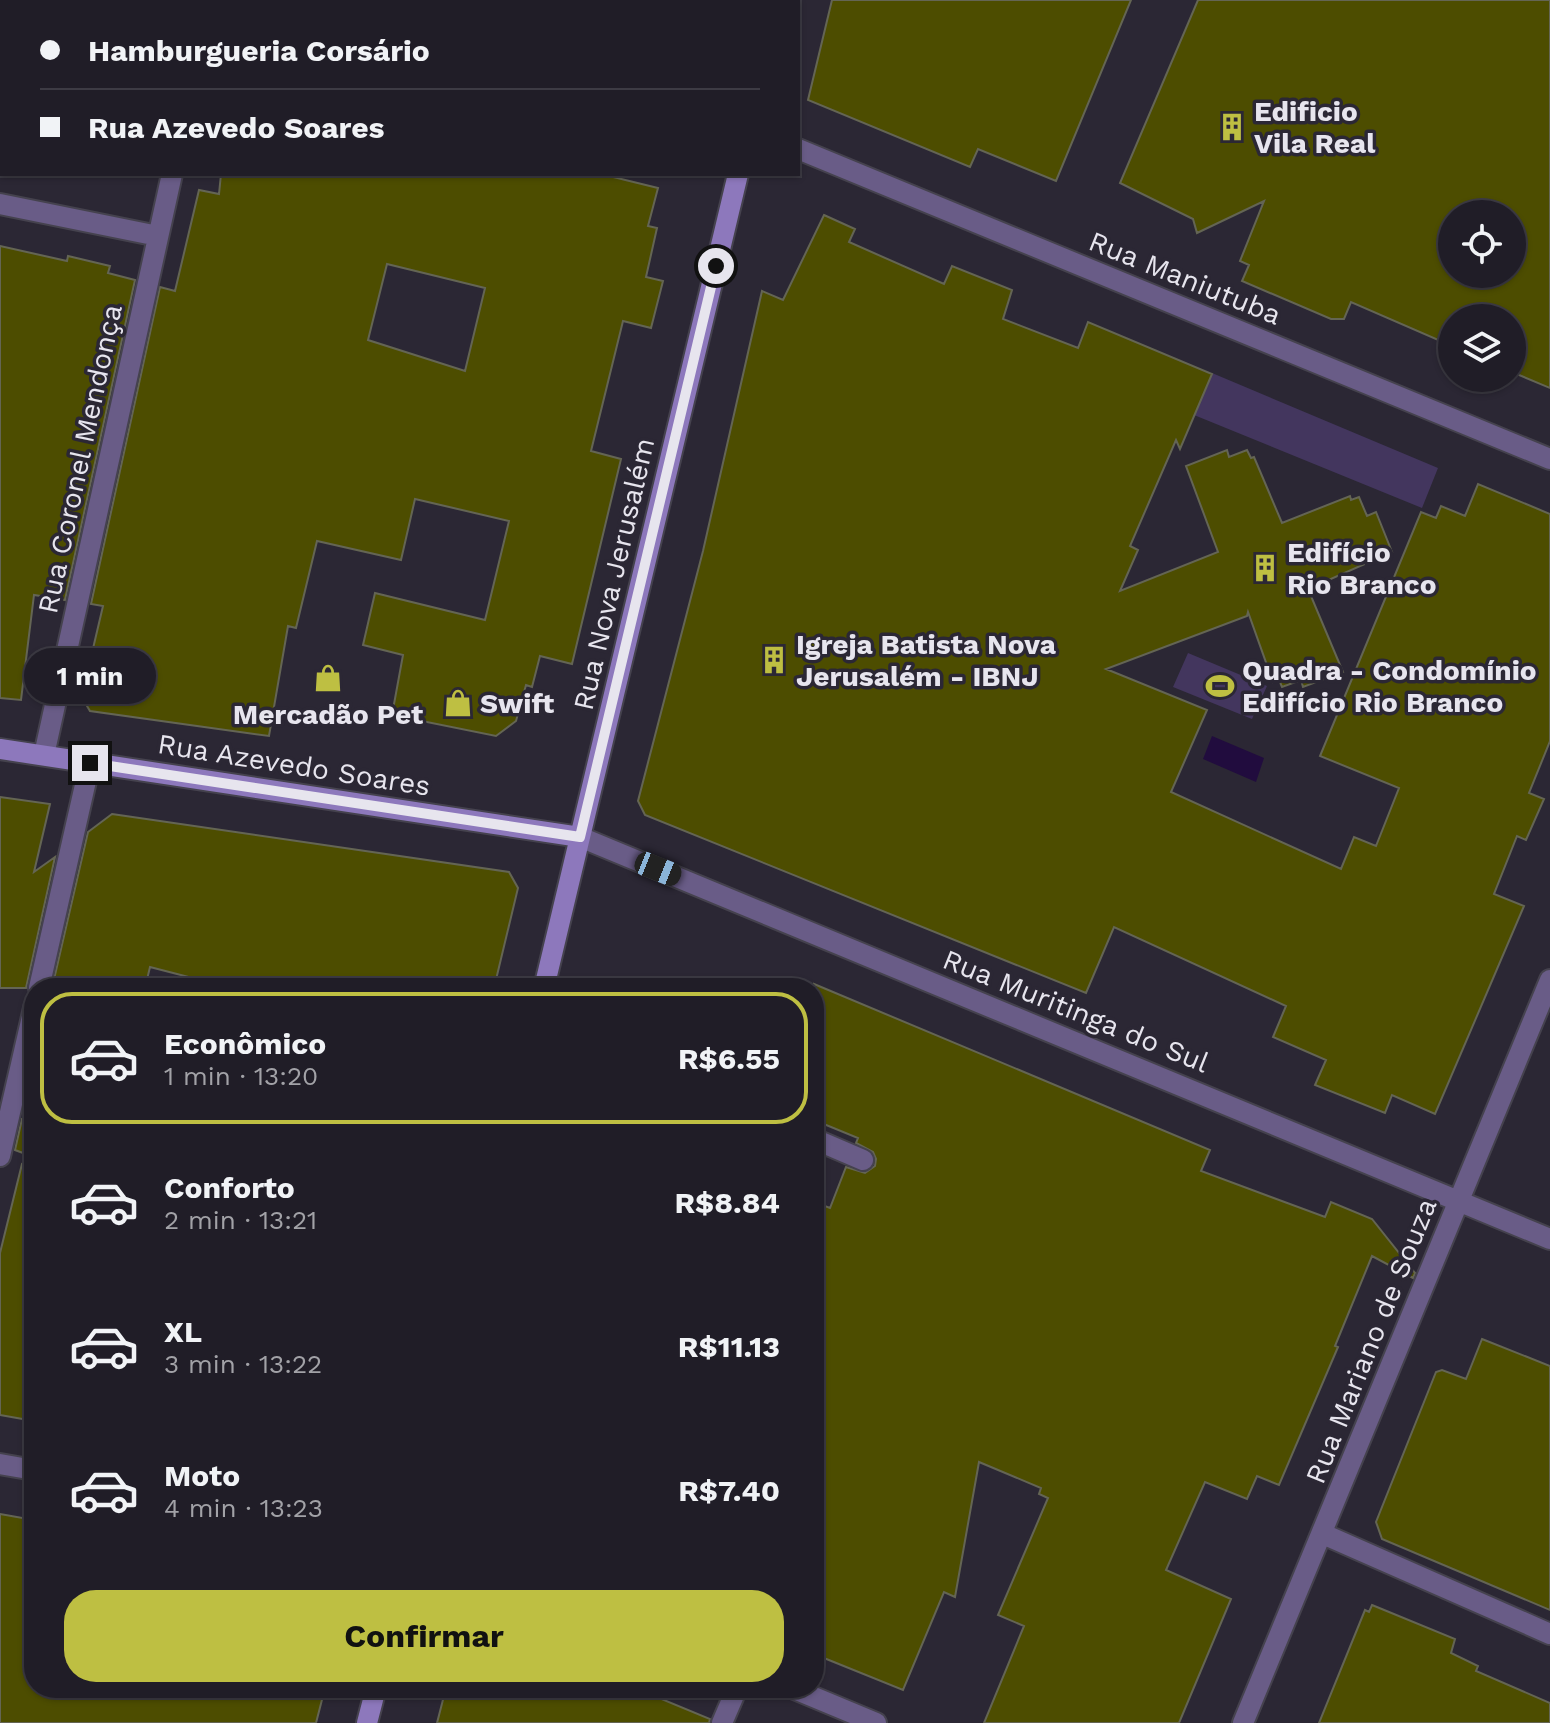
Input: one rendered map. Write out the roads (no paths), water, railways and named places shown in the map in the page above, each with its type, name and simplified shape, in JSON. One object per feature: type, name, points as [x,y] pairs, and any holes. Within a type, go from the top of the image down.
[{"type":"street","name":"Rua Maniutuba","points":[[800,150],[1550,459]]},
{"type":"street","name":"Rua Coronel Mendonça","points":[[44,755],[172,176]]},
{"type":"street","name":"Rua Nova Jerusalém","points":[[546,978],[738,176]]},
{"type":"street","points":[[0,204],[158,236]]},
{"type":"street","name":"Rua Azevedo Soares","points":[[0,749],[580,837]]},
{"type":"street","points":[[41,978],[90,763]]},
{"type":"street","name":"Rua Muritinga do Sul","points":[[580,837],[1550,1239]]},
{"type":"street","name":"Rua Mariano de Souza","points":[[1243,1723],[1550,980]]},
{"type":"street","points":[[0,1156],[24,1052]]},
{"type":"street","points":[[824,1143],[863,1160]]},
{"type":"street","points":[[0,1464],[24,1468]]},
{"type":"street","points":[[1323,1534],[1550,1634]]},
{"type":"street","points":[[367,1723],[373,1698]]},
{"type":"street","points":[[722,1723],[733,1698]]},
{"type":"street","points":[[816,1698],[876,1723]]},
{"type":"place","name":"Edificio Vila Real","points":[[1232,127]]},
{"type":"place","name":"Edifício Rio Branco","points":[[1265,568]]},
{"type":"place","name":"Igreja Batista Nova Jerusalém - IBNJ","points":[[774,660]]},
{"type":"place","name":"Mercadão Pet","points":[[328,678]]},
{"type":"place","name":"Quadra - Condomínio Edifício Rio Branco","points":[[1220,686]]},
{"type":"place","name":"Swift","points":[[458,703]]}]
